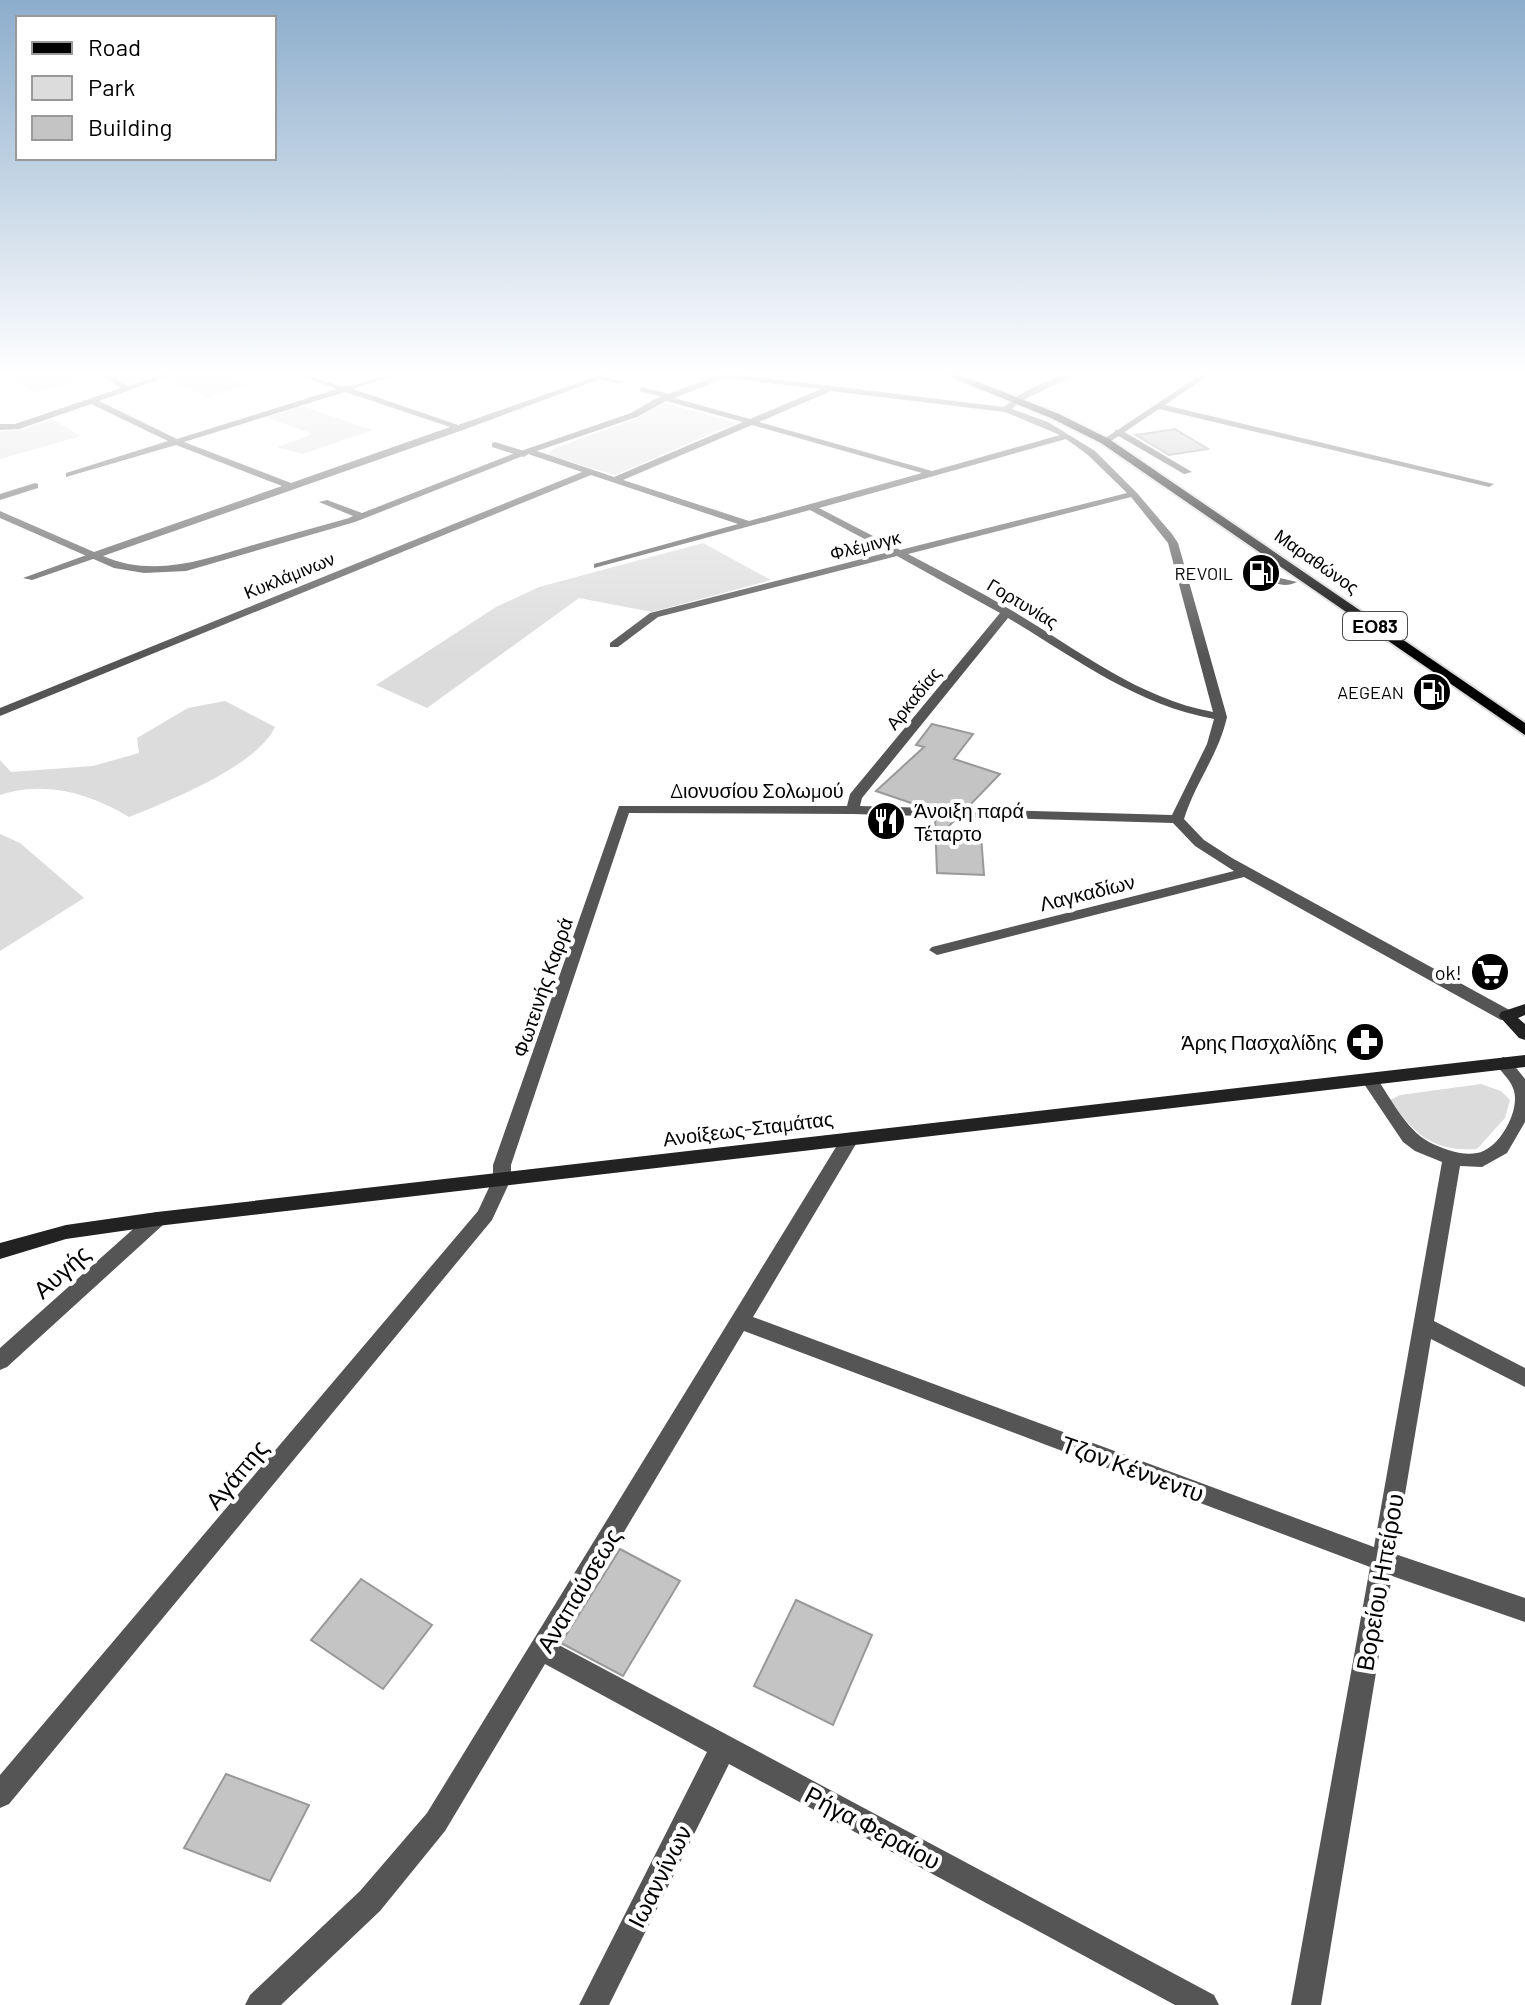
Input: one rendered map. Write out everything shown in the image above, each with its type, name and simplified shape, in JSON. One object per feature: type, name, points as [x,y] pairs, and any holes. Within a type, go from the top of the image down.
[{"type":"main road","name":"Μαραθώνος","points":[[1145,469],[1525,730]]},
{"type":"street","points":[[69,475],[90,469]]},
{"type":"street","points":[[245,469],[293,487]]},
{"type":"street","points":[[28,578],[345,469]]},
{"type":"street","points":[[0,514],[118,566],[144,570],[186,568],[362,516],[486,469]]},
{"type":"street","points":[[579,469],[750,524]]},
{"type":"street","points":[[615,480],[642,469]]},
{"type":"street","points":[[917,469],[933,473]]},
{"type":"street","points":[[598,566],[949,469]]},
{"type":"street","points":[[1109,469],[1173,543],[1221,717],[1219,734],[1188,785],[1177,819],[1186,833],[1246,872],[1507,1016],[1525,1034]]},
{"type":"street","points":[[1181,469],[1187,472]]},
{"type":"street","points":[[1424,469],[1489,484]]},
{"type":"street","name":"Κυκλάμινων","points":[[0,712],[591,472]]},
{"type":"street","points":[[0,497],[35,486]]},
{"type":"street","name":"Φλέμινγκ","points":[[614,645],[654,615],[1132,494]]},
{"type":"street","points":[[324,502],[362,516]]},
{"type":"street","name":"Γορτυνίας","points":[[811,507],[1007,612],[1089,665],[1161,701],[1196,714],[1221,717]]},
{"type":"street","points":[[1264,561],[1257,565],[1277,581],[1292,582]]},
{"type":"street","name":"Αρκαδίας","points":[[853,810],[855,797],[1007,612]]},
{"type":"street","name":"Διονυσίου Σολωμού","points":[[624,809],[853,810],[1177,819]]},
{"type":"street","name":"Φωτεινής Καρρά","points":[[502,1179],[502,1165],[624,809]]},
{"type":"street","name":"Λαγκαδίων","points":[[937,950],[1246,872]]},
{"type":"street","points":[[1507,1016],[1525,1009]]},
{"type":"street","name":"Ανοίξεως-Σταμάτας","points":[[0,1251],[66,1232],[157,1219],[1525,1061]]},
{"type":"street","points":[[1368,1078],[1409,1137],[1421,1146],[1452,1159],[1482,1160],[1501,1148],[1524,1110],[1522,1087],[1503,1063]]},
{"type":"street","name":"Αναπαύσεως","points":[[260,2005],[370,1901],[436,1822],[850,1139]]},
{"type":"street","name":"Βορείου Ηπείρου","points":[[1306,2005],[1452,1159]]},
{"type":"street","name":"Αγάπης","points":[[0,1795],[477,1225],[502,1179]]},
{"type":"street","name":"Αυγής","points":[[0,1361],[157,1219]]},
{"type":"street","name":"Τζον Κέννεντυ","points":[[741,1321],[1382,1561],[1525,1610]]},
{"type":"street","points":[[1425,1326],[1525,1378]]},
{"type":"street","name":"Ρήγα Φεραίου","points":[[542,1649],[1204,2005]]},
{"type":"street","name":"Ιωαννίνων","points":[[594,2005],[724,1746]]},
{"type":"green space","points":[[593,469],[630,469],[615,475]]},
{"type":"green space","points":[[703,543],[771,580],[652,612],[579,598],[427,708],[376,685],[496,607],[539,587]]},
{"type":"green space","points":[[225,701],[275,727],[250,755],[231,768],[188,792],[146,810],[129,817],[83,796],[51,789],[0,795],[0,760],[11,772],[93,766],[139,753],[137,738],[188,708]]},
{"type":"green space","points":[[0,834],[20,843],[84,898],[0,951]]},
{"type":"green space","points":[[1481,1084],[1501,1091],[1510,1100],[1505,1118],[1477,1149],[1436,1144],[1416,1131],[1390,1100],[1400,1095]]},
{"type":"building","points":[[932,724],[973,734],[954,759],[1000,774],[969,806],[917,805],[876,791],[924,747],[916,745]]},
{"type":"building","points":[[935,819],[955,820],[941,834],[981,836],[984,875],[937,873]]},
{"type":"building","points":[[620,1549],[680,1581],[623,1676],[561,1643]]},
{"type":"building","points":[[361,1579],[432,1625],[383,1689],[311,1640]]},
{"type":"building","points":[[796,1600],[872,1635],[833,1725],[754,1686]]},
{"type":"building","points":[[226,1774],[309,1805],[270,1881],[184,1848]]},
{"type":"place","name":"REVOIL","points":[[1261,573]]},
{"type":"place","name":"AEGEAN","points":[[1432,692]]},
{"type":"place","name":"Άνοιξη παρά Τέταρτο","points":[[886,821]]},
{"type":"place","name":"ok!","points":[[1490,972]]},
{"type":"place","name":"Άρης Πασχαλίδης","points":[[1365,1042]]}]
